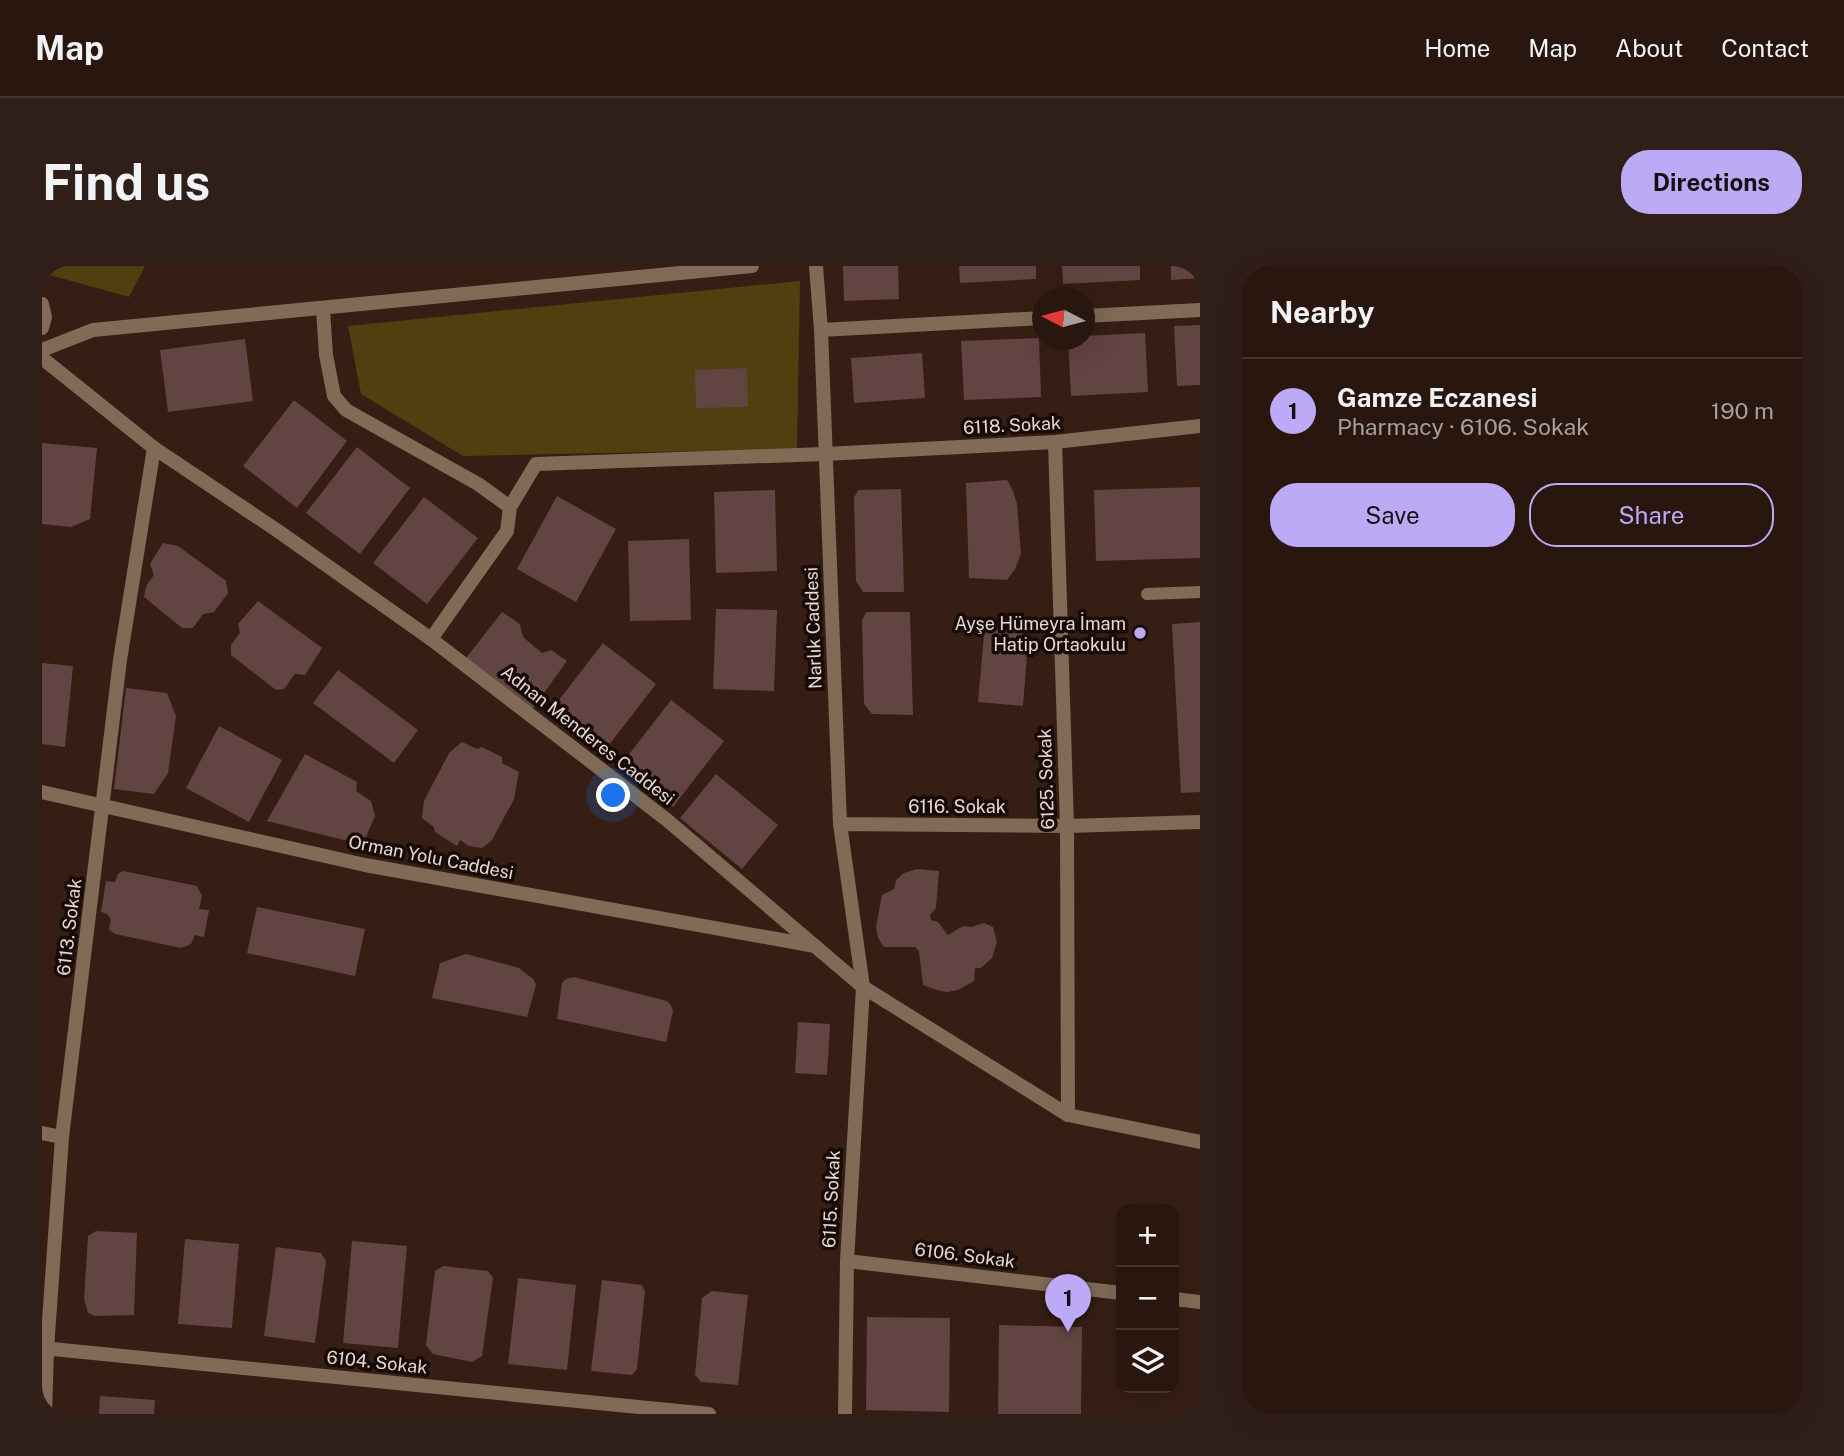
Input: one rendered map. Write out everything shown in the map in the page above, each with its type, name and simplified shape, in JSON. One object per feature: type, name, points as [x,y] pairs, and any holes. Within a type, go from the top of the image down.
[{"type":"street","points":[[42,350],[93,330],[752,266]]},
{"type":"street","name":"Narlık Caddesi","points":[[816,266],[821,330],[840,824],[863,987]]},
{"type":"street","points":[[42,304],[45,317],[42,328]]},
{"type":"street","points":[[323,309],[326,355],[334,396],[346,410],[478,484],[510,507],[507,531],[431,639]]},
{"type":"street","points":[[1095,315],[1200,310]]},
{"type":"street","points":[[821,330],[1032,319]]},
{"type":"street","name":"Adnan Menderes Caddesi","points":[[42,358],[154,448],[431,639],[667,821],[863,987],[1068,1115],[1200,1142]]},
{"type":"street","name":"6118. Sokak","points":[[510,507],[536,464],[825,454],[1055,442],[1200,426]]},
{"type":"street","name":"6125. Sokak","points":[[1055,442],[1067,826],[1068,1115]]},
{"type":"street","name":"6113. Sokak","points":[[45,1414],[45,1349],[62,1137],[120,660],[154,448]]},
{"type":"street","name":"Orman Yolu Caddesi","points":[[42,792],[365,865],[815,946]]},
{"type":"street","name":"6116. Sokak","points":[[840,824],[1067,826],[1200,822]]},
{"type":"street","name":"6115. Sokak","points":[[845,1414],[846,1261],[863,987]]},
{"type":"street","points":[[42,1133],[62,1137]]},
{"type":"street","name":"6106. Sokak","points":[[846,1261],[1116,1292]]},
{"type":"street","points":[[1179,1300],[1200,1303]]},
{"type":"street","name":"6104. Sokak","points":[[45,1349],[709,1414]]},
{"type":"lane","points":[[1147,594],[1200,592]]},
{"type":"shaded area","points":[[48,266],[145,266],[129,297],[50,275]]},
{"type":"shaded area","points":[[800,281],[797,449],[463,456],[361,394],[348,326]]},
{"type":"building","points":[[843,266],[898,266],[899,299],[844,301]]},
{"type":"building","points":[[959,266],[1036,266],[1036,279],[960,283]]},
{"type":"building","points":[[1062,266],[1140,266],[1140,280],[1063,284]]},
{"type":"building","points":[[1171,266],[1200,266],[1200,278],[1171,280]]},
{"type":"building","points":[[1200,325],[1200,385],[1177,386],[1174,326]]},
{"type":"building","points":[[1145,333],[1148,392],[1071,396],[1069,350],[1095,350],[1095,335]]},
{"type":"building","points":[[1032,338],[1032,350],[1039,350],[1041,397],[964,400],[961,341]]},
{"type":"building","points":[[245,339],[253,401],[168,412],[160,350]]},
{"type":"building","points":[[922,353],[925,398],[854,403],[851,358]]},
{"type":"building","points":[[747,368],[748,407],[696,408],[695,370]]},
{"type":"building","points":[[294,400],[347,441],[297,508],[243,466]]},
{"type":"building","points":[[42,443],[97,448],[90,519],[71,527],[42,524]]},
{"type":"building","points":[[357,447],[410,488],[360,554],[306,513]]},
{"type":"building","points":[[1007,480],[1017,504],[1021,554],[1007,580],[969,578],[966,483]]},
{"type":"building","points":[[1200,487],[1200,558],[1096,561],[1094,490]]},
{"type":"building","points":[[901,489],[904,592],[863,592],[856,581],[854,498],[858,490]]},
{"type":"building","points":[[775,490],[777,571],[716,573],[714,492]]},
{"type":"building","points":[[557,496],[616,529],[576,602],[517,569]]},
{"type":"building","points":[[424,497],[478,538],[427,604],[373,563]]},
{"type":"building","points":[[689,539],[691,620],[630,621],[628,541]]},
{"type":"building","points":[[163,543],[178,546],[226,581],[228,593],[214,612],[203,614],[193,628],[182,628],[144,597],[146,586],[154,575],[150,564]]},
{"type":"building","points":[[258,601],[322,648],[305,675],[295,674],[284,689],[276,690],[231,655],[231,645],[240,633],[238,624]]},
{"type":"building","points":[[716,609],[777,610],[774,691],[713,689]]},
{"type":"building","points":[[502,612],[520,624],[523,637],[542,653],[551,650],[567,661],[531,711],[463,662]]},
{"type":"building","points":[[866,612],[910,612],[913,715],[872,714],[864,704],[862,621]]},
{"type":"building","points":[[1200,622],[1200,792],[1181,793],[1172,624]]},
{"type":"building","points":[[985,624],[1029,628],[1023,706],[978,702]]},
{"type":"building","points":[[603,643],[656,684],[605,750],[552,709]]},
{"type":"building","points":[[42,663],[73,666],[65,747],[42,744]]},
{"type":"building","points":[[338,670],[418,730],[394,763],[313,703]]},
{"type":"building","points":[[126,688],[167,693],[176,716],[168,773],[154,794],[114,789]]},
{"type":"building","points":[[671,700],[724,741],[673,807],[620,766]]},
{"type":"building","points":[[219,726],[282,760],[249,822],[186,788]]},
{"type":"building","points":[[462,742],[477,749],[482,747],[502,757],[502,763],[519,772],[514,799],[492,840],[482,848],[469,846],[460,840],[457,846],[435,832],[434,827],[422,818],[424,801],[449,753]]},
{"type":"building","points":[[305,754],[357,782],[356,791],[371,801],[375,816],[365,839],[344,840],[267,821]]},
{"type":"building","points":[[716,774],[778,825],[742,869],[680,818]]},
{"type":"building","points":[[917,869],[939,871],[936,908],[930,915],[931,920],[938,922],[948,935],[963,926],[971,927],[984,923],[993,927],[997,942],[992,958],[981,968],[975,968],[974,981],[958,990],[947,992],[923,985],[919,951],[915,947],[884,947],[878,938],[876,927],[882,895],[894,889],[896,880],[904,873]]},
{"type":"building","points":[[123,871],[197,886],[202,896],[199,909],[209,910],[204,937],[195,935],[191,944],[181,948],[115,934],[109,930],[111,919],[101,912],[106,881],[115,882],[118,874]]},
{"type":"building","points":[[257,907],[365,929],[355,976],[247,953]]},
{"type":"building","points":[[466,954],[519,968],[533,979],[536,985],[527,1017],[432,998],[440,963]]},
{"type":"building","points":[[574,977],[667,1001],[673,1011],[666,1042],[557,1019],[562,983]]},
{"type":"building","points":[[798,1022],[830,1024],[827,1075],[795,1073]]},
{"type":"building","points":[[96,1231],[137,1233],[134,1315],[95,1316],[88,1313],[84,1299],[88,1236]]},
{"type":"building","points":[[185,1239],[239,1244],[232,1328],[178,1324]]},
{"type":"building","points":[[352,1241],[407,1246],[398,1348],[343,1343]]},
{"type":"building","points":[[276,1247],[321,1253],[326,1261],[315,1343],[264,1336]]},
{"type":"building","points":[[443,1266],[488,1271],[493,1278],[482,1356],[472,1362],[433,1354],[426,1345],[435,1271]]},
{"type":"building","points":[[518,1278],[576,1285],[567,1370],[508,1364]]},
{"type":"building","points":[[602,1280],[642,1285],[645,1291],[637,1369],[632,1375],[591,1371]]},
{"type":"building","points":[[712,1291],[748,1295],[738,1385],[701,1382],[695,1375],[702,1298]]},
{"type":"building","points":[[867,1317],[950,1318],[949,1412],[866,1410]]},
{"type":"building","points":[[999,1325],[1082,1327],[1081,1414],[998,1414]]},
{"type":"building","points":[[100,1396],[155,1400],[154,1414],[99,1414]]},
{"type":"place","name":"Ayşe Hümeyra İmam Hatip Ortaokulu","points":[[1140,633]]},
{"type":"place","name":"Gamze Eczanesi","points":[[1068,1332]]}]
